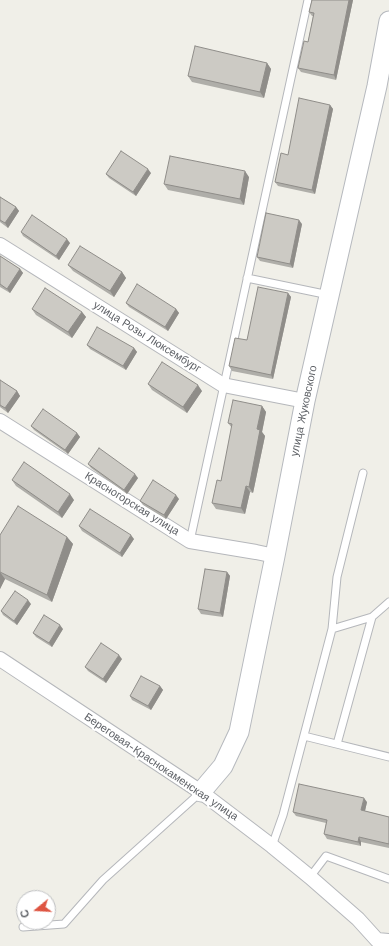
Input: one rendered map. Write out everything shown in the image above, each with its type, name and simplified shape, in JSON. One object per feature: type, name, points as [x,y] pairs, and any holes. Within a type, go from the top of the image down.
[{"type":"street","name":"улица Жуковского","points":[[201,792],[223,766],[239,732],[276,556],[305,401],[377,86],[389,22]]},
{"type":"street","name":"улица Розы Люксембург","points":[[0,245],[223,385],[305,401]]},
{"type":"street","name":"Красногорская улица","points":[[0,421],[190,541],[276,556]]},
{"type":"street","name":"Береговая-Краснокаменская улица","points":[[0,659],[201,792],[310,877],[358,919],[381,942]]},
{"type":"lane","points":[[190,541],[308,0]]},
{"type":"lane","points":[[247,278],[329,295]]},
{"type":"lane","points":[[272,846],[283,815],[332,629],[337,577],[363,473]]},
{"type":"lane","points":[[332,629],[372,617],[389,602]]},
{"type":"lane","points":[[337,744],[372,617]]},
{"type":"lane","points":[[304,736],[389,757]]},
{"type":"lane","points":[[56,925],[64,924],[104,880],[201,792]]},
{"type":"lane","points":[[310,877],[326,856],[389,880]]},
{"type":"building","points":[[312,0],[349,0],[334,75],[298,68],[304,41],[308,42],[314,13],[309,12]]},
{"type":"building","points":[[195,46],[267,63],[260,92],[188,76]]},
{"type":"building","points":[[299,98],[330,105],[312,190],[275,182],[281,153],[288,155]]},
{"type":"building","points":[[121,151],[148,169],[133,192],[106,174]]},
{"type":"building","points":[[170,156],[245,171],[240,199],[164,184]]},
{"type":"building","points":[[0,197],[16,207],[5,223],[0,220]]},
{"type":"building","points":[[266,213],[299,220],[290,264],[257,257]]},
{"type":"building","points":[[32,215],[67,239],[56,256],[21,232]]},
{"type":"building","points":[[80,246],[122,272],[110,291],[68,265]]},
{"type":"building","points":[[0,256],[20,269],[7,289],[0,284]]},
{"type":"building","points":[[137,284],[176,309],[165,327],[126,303]]},
{"type":"building","points":[[258,287],[288,293],[271,375],[229,366],[235,338],[247,340]]},
{"type":"building","points":[[45,288],[82,312],[68,332],[32,309]]},
{"type":"building","points":[[97,327],[134,348],[123,366],[87,345]]},
{"type":"building","points":[[162,362],[198,385],[183,407],[148,384]]},
{"type":"building","points":[[0,380],[17,391],[5,408],[0,405]]},
{"type":"building","points":[[233,400],[262,406],[257,429],[260,430],[249,487],[246,486],[241,508],[212,503],[217,480],[221,481],[232,424],[228,423]]},
{"type":"building","points":[[43,409],[77,433],[65,450],[31,426]]},
{"type":"building","points":[[99,448],[135,474],[124,490],[88,464]]},
{"type":"building","points":[[24,462],[70,494],[58,512],[12,480]]},
{"type":"building","points":[[153,480],[176,495],[164,515],[140,501]]},
{"type":"building","points":[[18,506],[67,537],[47,595],[0,572],[0,535]]},
{"type":"building","points":[[90,509],[131,535],[120,553],[79,526]]},
{"type":"building","points":[[205,569],[227,572],[220,613],[198,609]]},
{"type":"building","points":[[15,591],[28,600],[14,621],[1,611]]},
{"type":"building","points":[[44,615],[60,625],[49,643],[33,633]]},
{"type":"building","points":[[101,643],[119,655],[103,679],[85,667]]},
{"type":"building","points":[[141,676],[160,686],[148,706],[130,696]]},
{"type":"building","points":[[299,784],[364,798],[361,810],[389,817],[389,844],[359,837],[358,842],[324,834],[327,820],[293,812]]}]
